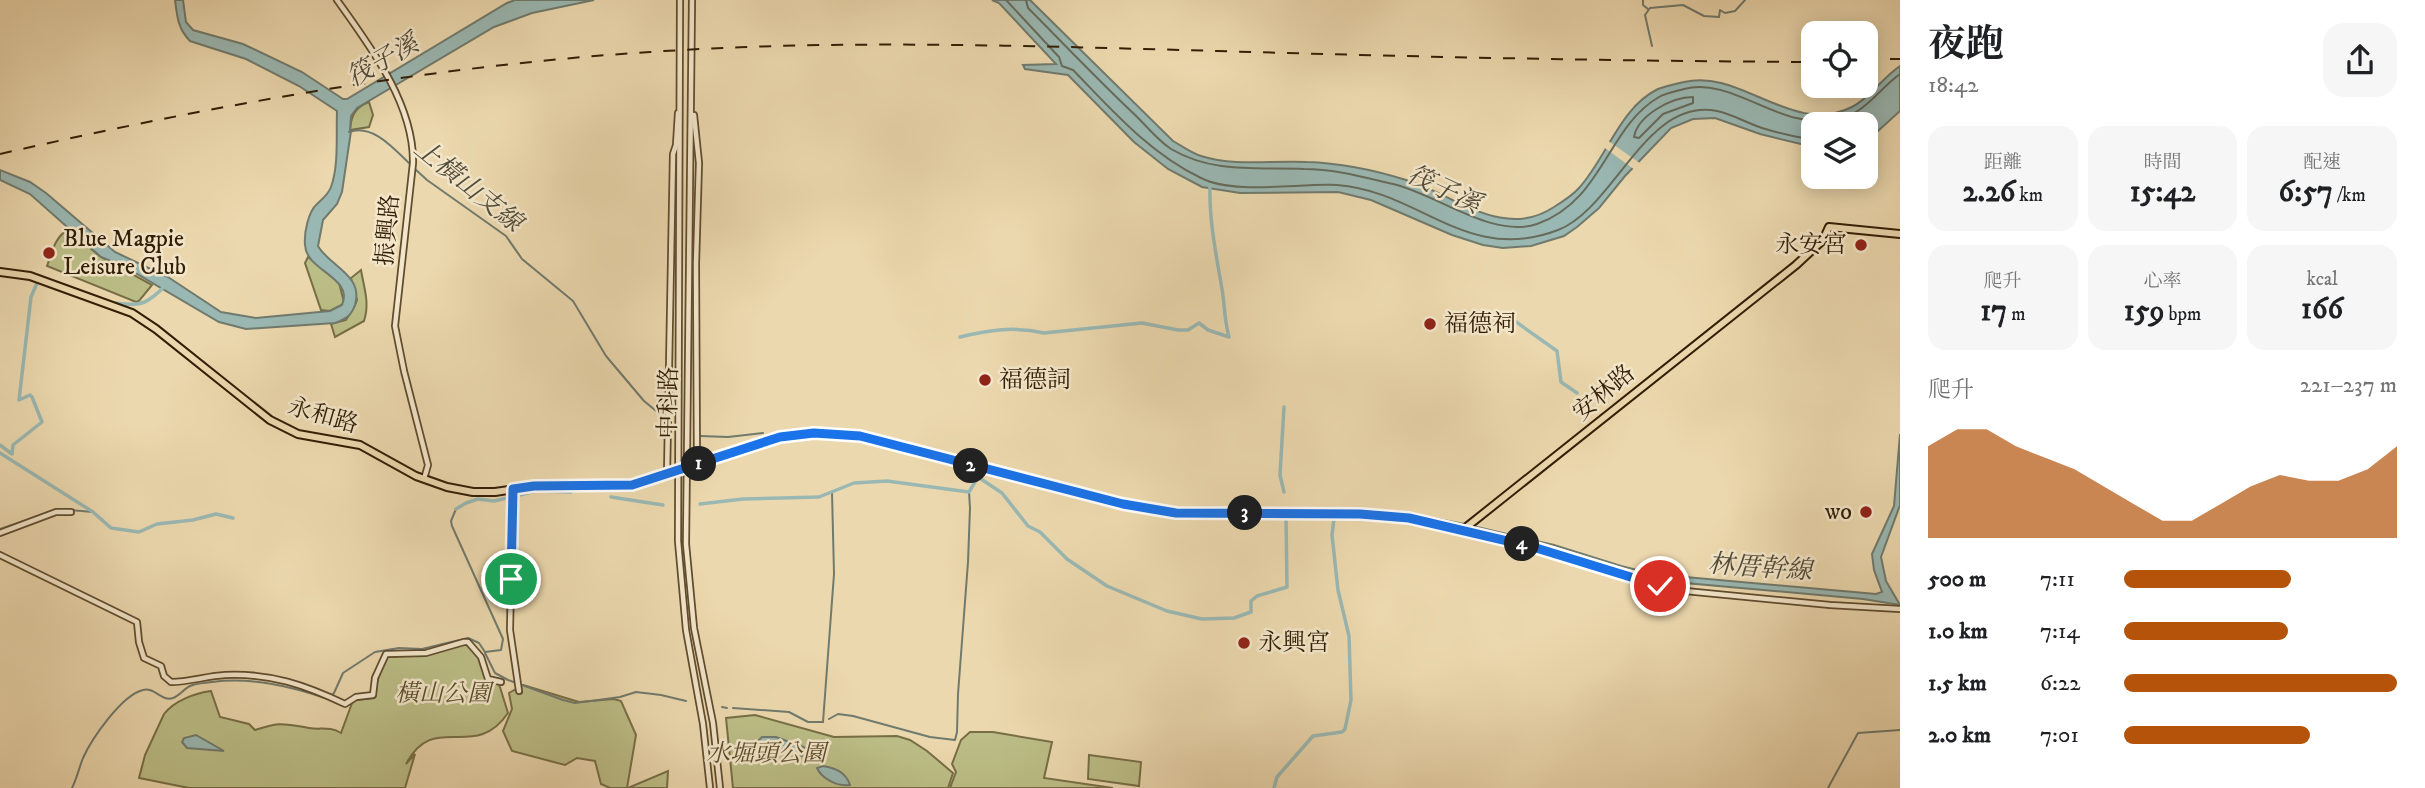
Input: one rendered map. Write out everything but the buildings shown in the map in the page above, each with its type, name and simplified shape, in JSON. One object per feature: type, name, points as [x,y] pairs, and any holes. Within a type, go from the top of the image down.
[{"type":"main road","name":"安林路","points":[[1468,527],[1810,253],[1831,227],[1900,234]]},
{"type":"main road","name":"永和路","points":[[0,272],[30,276],[132,313],[283,428],[298,434],[360,445],[404,471],[447,487],[472,492],[534,486],[632,485],[780,437],[814,433],[860,436],[1123,504],[1176,513],[1385,515],[1468,527]]},
{"type":"street","name":"振興路","points":[[337,0],[396,93],[412,138],[413,163],[395,326],[428,465],[424,479]]},
{"type":"street","points":[[679,102],[680,0]]},
{"type":"street","points":[[692,0],[692,100]]},
{"type":"street","name":"中科路","points":[[692,100],[698,149],[697,465]]},
{"type":"street","name":"中科路","points":[[692,100],[678,541],[682,593],[703,724],[710,788]]},
{"type":"street","name":"中科路","points":[[667,475],[673,154],[679,102]]},
{"type":"street","name":"中科路","points":[[679,102],[682,470],[686,544],[694,628],[713,723],[720,788]]},
{"type":"street","points":[[513,489],[510,630],[518,686]]},
{"type":"street","points":[[0,533],[56,513],[71,512]]},
{"type":"street","points":[[1468,527],[1675,590],[1897,609]]},
{"type":"street","points":[[0,555],[137,622],[144,658],[161,666],[164,676],[171,682],[224,675],[289,680],[345,704],[356,697],[373,695],[375,678],[386,654],[426,653],[464,642],[468,642],[481,657],[488,679],[500,682]]},
{"type":"green space","points":[[369,102],[373,115],[369,127],[350,130],[355,113]]},
{"type":"green space","points":[[68,230],[101,257],[152,285],[139,301],[47,266],[57,241]]},
{"type":"green space","points":[[308,257],[339,283],[344,302],[355,305],[357,300],[351,278],[361,270],[366,302],[364,321],[335,337],[331,324],[346,320],[354,307],[343,304],[330,311],[321,310],[305,263]]},
{"type":"green space","name":"橫山公園","points":[[460,644],[470,646],[479,659],[485,677],[499,684],[508,713],[495,727],[482,734],[442,737],[429,740],[417,748],[406,764],[415,754],[405,788],[189,788],[139,778],[145,755],[164,714],[185,698],[211,691],[220,717],[249,724],[255,730],[282,724],[329,729],[341,733],[352,703],[374,698],[379,674],[387,657],[429,654]]},
{"type":"green space","points":[[523,685],[579,702],[614,699],[621,701],[636,735],[627,788],[610,788],[601,784],[595,761],[577,758],[565,765],[512,751],[503,731],[512,709],[509,693]]},
{"type":"green space","name":"水堀頭公園","points":[[755,715],[834,737],[897,736],[910,740],[953,773],[948,788],[733,788],[726,718]]},
{"type":"green space","points":[[970,732],[993,732],[1052,742],[1044,778],[1113,788],[950,788],[956,772],[952,764],[961,740]]},
{"type":"green space","points":[[1089,755],[1141,762],[1139,786],[1088,779]]},
{"type":"green space","points":[[668,771],[667,788],[628,788]]},
{"type":"water","points":[[175,0],[183,0],[186,22],[193,30],[243,44],[302,72],[347,99],[507,3],[515,0],[594,0],[532,13],[494,27],[357,108],[351,116],[342,192],[337,204],[323,220],[318,246],[355,286],[353,309],[348,317],[335,323],[246,329],[219,322],[125,267],[101,257],[30,194],[0,180],[0,170],[30,182],[115,252],[168,277],[221,312],[256,318],[330,311],[342,305],[344,295],[341,287],[307,254],[305,245],[311,212],[328,192],[334,178],[337,111],[299,86],[246,59],[190,41],[177,17]]},
{"type":"water","points":[[992,0],[1030,0],[1173,141],[1197,155],[1227,161],[1319,163],[1369,170],[1406,180],[1479,212],[1497,217],[1516,219],[1535,216],[1571,196],[1589,176],[1633,108],[1658,89],[1671,85],[1705,80],[1726,84],[1801,112],[1801,144],[1760,134],[1715,118],[1693,119],[1671,128],[1599,208],[1564,236],[1531,246],[1503,248],[1483,245],[1452,235],[1371,200],[1338,192],[1240,193],[1202,187],[1168,169],[1134,142],[1068,75],[1025,69],[1023,65],[1056,64],[999,3]]},
{"type":"water","points":[[1900,66],[1900,111],[1878,131],[1878,112],[1836,112],[1852,107],[1865,98],[1878,98],[1878,86]]},
{"type":"water","points":[[1900,434],[1900,505],[1881,557],[1886,581],[1900,605],[1863,599],[1674,582],[1675,576],[1876,594],[1882,592],[1874,570],[1872,554],[1894,506]]},
{"type":"water","points":[[196,735],[224,751],[187,748],[182,742],[184,738]]},
{"type":"water","points":[[762,737],[776,737],[809,749],[804,756],[794,755],[774,745],[760,745],[758,741]]},
{"type":"water","points":[[823,766],[840,771],[850,785],[840,785],[826,779],[817,768]]},
{"type":"pier","points":[[1607,140],[1641,164],[1635,170],[1602,146]]},
{"type":"waterway","points":[[1643,0],[1643,5],[1648,9]]},
{"type":"waterway","points":[[1652,46],[1645,15],[1650,8],[1683,5],[1704,16],[1719,17],[1720,10],[1725,13],[1735,11],[1745,0]]},
{"type":"waterway","name":"上橫山支線","points":[[349,132],[367,131],[375,135],[411,165]]},
{"type":"waterway","name":"上橫山支線","points":[[415,169],[506,236],[522,259],[573,301],[606,356],[644,401],[666,419]]},
{"type":"waterway","points":[[960,337],[1002,330],[1044,333],[1142,323],[1178,330],[1188,330],[1199,323],[1208,330],[1229,337],[1213,237],[1210,185]]},
{"type":"waterway","points":[[0,445],[12,454],[13,445],[42,422],[30,395],[19,400],[31,297],[37,283]]},
{"type":"waterway","points":[[116,303],[144,302],[166,285]]},
{"type":"waterway","points":[[1512,319],[1557,351],[1561,382],[1577,393]]},
{"type":"waterway","points":[[1284,407],[1280,475],[1284,492]]},
{"type":"waterway","name":"上橫山支線","points":[[700,436],[728,437],[763,433]]},
{"type":"waterway","points":[[0,453],[93,512],[111,528],[139,532],[157,524],[216,514],[233,518]]},
{"type":"waterway","points":[[700,504],[743,499],[819,497],[854,483],[887,481],[969,492],[978,477],[1002,493],[1028,526],[1040,532],[1067,559],[1107,586],[1167,611],[1202,619],[1234,618],[1251,612],[1251,601],[1257,596],[1287,587],[1286,517]]},
{"type":"waterway","points":[[456,509],[478,499],[494,501],[536,491],[571,492]]},
{"type":"waterway","points":[[823,722],[834,574],[832,492]]},
{"type":"waterway","points":[[829,719],[838,714],[853,716],[930,737],[955,740],[968,562],[969,492]]},
{"type":"waterway","points":[[611,497],[663,505]]},
{"type":"waterway","name":"林厝幹線","points":[[1342,508],[1403,512],[1464,524]]},
{"type":"waterway","points":[[0,529],[58,509],[93,512]]},
{"type":"waterway","points":[[72,788],[83,758],[100,729],[117,708],[143,690],[169,699],[195,684],[242,681],[285,687],[328,699],[334,693],[343,673],[375,652],[399,648],[422,649],[468,638],[479,643],[485,652],[501,650],[503,639],[452,526],[451,521],[456,509]]},
{"type":"waterway","points":[[1274,788],[1277,777],[1313,736],[1342,732],[1345,729],[1351,700],[1349,636],[1338,590],[1332,535],[1334,519]]},
{"type":"waterway","name":"林厝幹線","points":[[1473,526],[1554,545],[1677,580]]},
{"type":"waterway","points":[[485,653],[495,673],[575,703],[636,692],[686,701]]},
{"type":"waterway","points":[[722,707],[727,708]]},
{"type":"waterway","points":[[733,708],[789,712],[808,722],[823,722]]},
{"type":"waterway","points":[[1828,788],[1858,733],[1900,730]]},
{"type":"railway","points":[[0,154],[161,119],[323,90],[568,58],[721,48],[934,45],[1801,62]]},
{"type":"railway","points":[[1878,59],[1900,59]]},
{"type":"place","name":"永安宮","points":[[1861,245]]},
{"type":"place","name":"Blue Magpie Leisure Club","points":[[49,253]]},
{"type":"place","name":"福德祠","points":[[1430,324]]},
{"type":"place","name":"福德詞","points":[[985,380]]},
{"type":"place","name":"wo","points":[[1866,512]]},
{"type":"place","name":"永興宮","points":[[1244,643]]},
{"type":"route","points":[[511,579],[513,489],[534,486],[632,485],[780,437],[814,433],[860,436],[1123,504],[1176,513],[1360,514],[1409,518],[1533,547],[1660,586]]},
{"type":"water label","name":"筏子溪","points":[[383,61]]},
{"type":"water label","name":"筏子溪","points":[[1444,190]]}]
